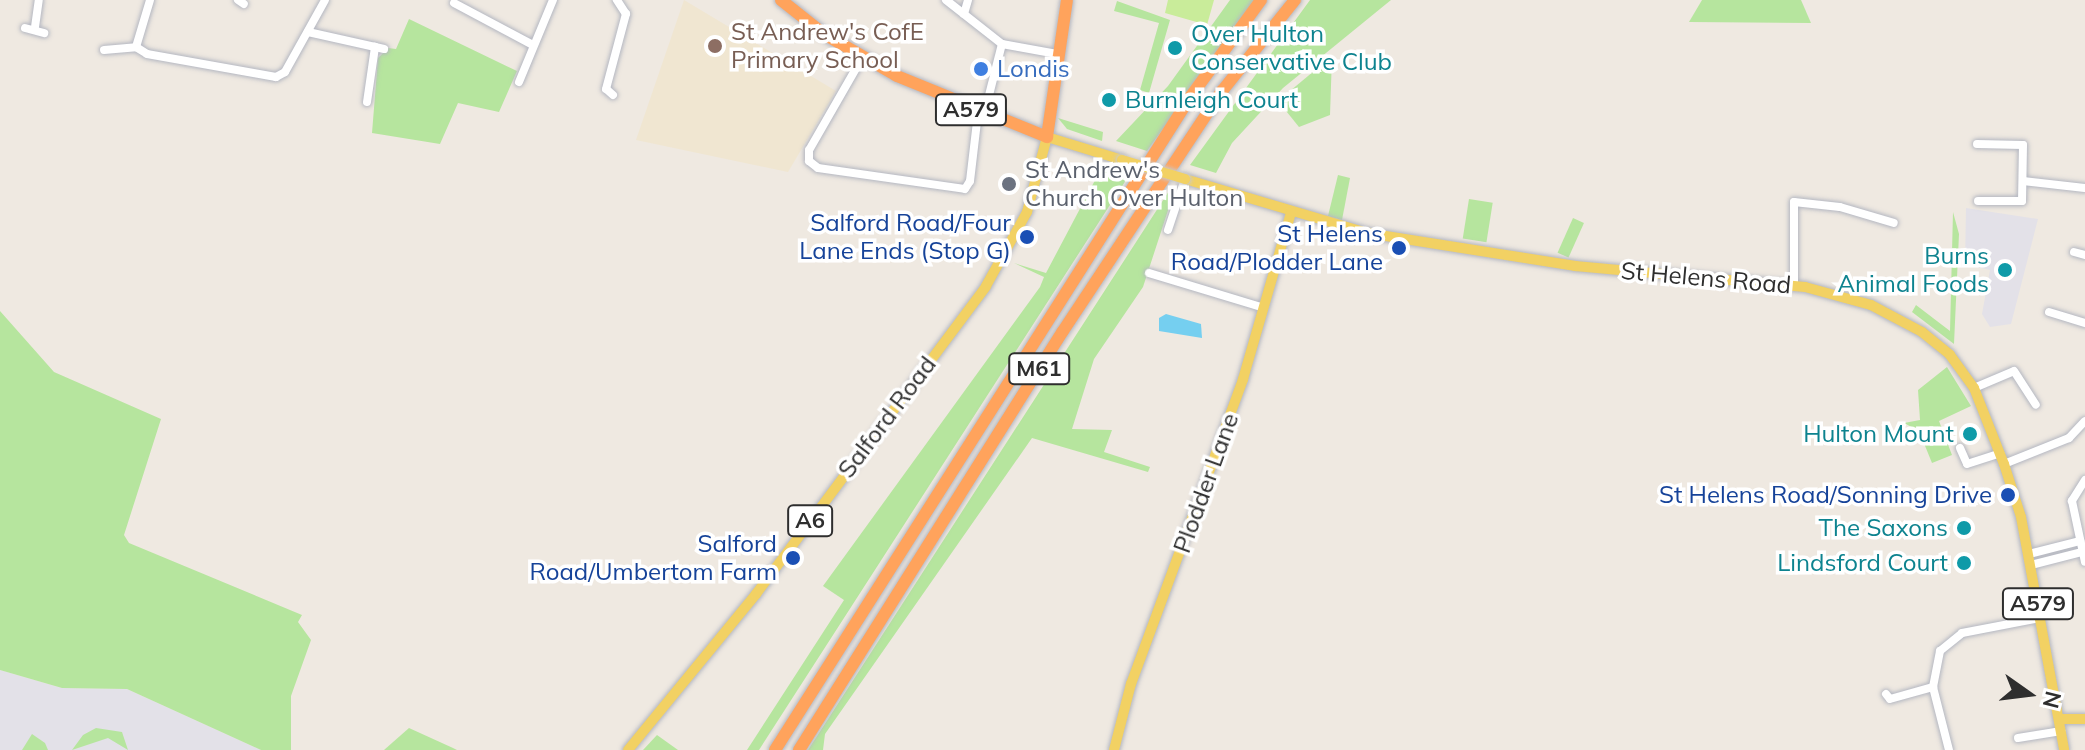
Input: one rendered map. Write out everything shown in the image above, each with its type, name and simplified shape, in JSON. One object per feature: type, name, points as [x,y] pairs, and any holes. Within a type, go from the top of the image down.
[{"type":"highway","name":"A579","points":[[781,0],[862,58],[981,114],[1047,137]]},
{"type":"highway","name":"A6","points":[[1047,137],[1067,0]]},
{"type":"highway","name":"M61","points":[[775,750],[1191,96],[1261,0]]},
{"type":"highway","name":"M61","points":[[799,750],[1080,306],[1222,91],[1295,0]]},
{"type":"main road","name":"St Helens Road","points":[[1047,137],[1186,183],[1367,233],[1569,265],[1794,285],[1845,296],[1907,322],[1938,343],[1974,388],[2002,458],[2030,560],[2064,750]]},
{"type":"main road","name":"Salford Road","points":[[628,750],[756,594],[986,286],[1027,212],[1047,137]]},
{"type":"main road","name":"Plodder Lane","points":[[1114,750],[1121,714],[1232,413],[1291,213]]},
{"type":"main road","points":[[2059,719],[2085,719]]},
{"type":"street","points":[[35,27],[39,0]]},
{"type":"street","points":[[136,47],[150,0]]},
{"type":"street","points":[[104,50],[136,47],[147,54],[276,77],[285,72],[325,0]]},
{"type":"street","points":[[519,82],[531,44],[553,0]]},
{"type":"street","points":[[613,95],[606,89],[626,14],[617,0]]},
{"type":"street","points":[[946,0],[1002,44],[1057,54]]},
{"type":"street","points":[[964,14],[968,0]]},
{"type":"street","points":[[457,7],[531,44]]},
{"type":"street","points":[[25,28],[35,27],[44,33]]},
{"type":"street","points":[[308,32],[380,48],[367,102]]},
{"type":"street","points":[[862,58],[809,150],[809,161],[818,168],[965,189],[970,181],[981,114],[1002,44]]},
{"type":"street","points":[[1977,144],[2023,145],[2022,201],[1978,201]]},
{"type":"street","points":[[2023,181],[2085,188]]},
{"type":"street","points":[[1168,230],[1186,183]]},
{"type":"street","points":[[1794,285],[1794,202],[1840,207],[1894,223]]},
{"type":"street","points":[[2074,252],[2085,255]]},
{"type":"street","points":[[1149,273],[1264,308]]},
{"type":"street","points":[[2049,312],[2085,323]]},
{"type":"street","points":[[1974,388],[2014,371],[2036,405]]},
{"type":"street","points":[[1960,448],[1967,464],[2002,458],[2069,438],[2085,421]]},
{"type":"street","points":[[2030,560],[2084,557],[2072,501],[2085,480]]},
{"type":"street","points":[[2030,560],[2080,541]]},
{"type":"street","points":[[1949,750],[1933,687],[1936,656],[1957,635],[2040,618]]},
{"type":"street","points":[[1886,694],[1890,699],[1933,687]]},
{"type":"street","points":[[2018,738],[2061,731]]},
{"type":"shaded area","name":"St Andrew's CofE Primary School","points":[[684,0],[836,91],[788,172],[636,140]]},
{"type":"shaded area","points":[[1966,208],[2038,219],[2011,324],[1990,327],[1982,314],[1990,270],[1965,264]]},
{"type":"shaded area","points":[[0,670],[62,688],[127,689],[261,750],[0,750]]},
{"type":"green space","points":[[1168,0],[1214,0],[1207,25],[1165,13]]},
{"type":"green space","points":[[1230,0],[1255,0],[1147,151],[1116,141],[1168,86]]},
{"type":"green space","points":[[1310,0],[1391,0],[1283,88],[1232,143],[1216,173],[1190,165]]},
{"type":"green space","points":[[1702,0],[1801,0],[1811,23],[1689,22]]},
{"type":"green space","points":[[1117,1],[1170,20],[1149,93],[1140,90],[1159,23],[1114,11]]},
{"type":"green space","points":[[409,19],[517,71],[499,112],[458,103],[440,144],[372,133],[378,58],[388,48],[396,49]]},
{"type":"green space","points":[[1332,56],[1330,115],[1299,127],[1278,101]]},
{"type":"green space","points":[[1058,118],[1103,132],[1102,141],[1067,129]]},
{"type":"green space","points":[[1102,167],[1128,177],[759,750],[747,750],[844,600],[823,586],[1040,287],[1044,277],[1014,263],[1046,273]]},
{"type":"green space","points":[[1338,175],[1350,178],[1342,220],[1328,216]]},
{"type":"green space","points":[[1169,191],[1174,192],[1143,287],[1094,359],[1072,429],[1112,430],[1104,452],[1150,467],[1148,472],[1032,438],[825,734],[823,750],[808,750]]},
{"type":"green space","points":[[1469,199],[1493,203],[1486,242],[1463,239]]},
{"type":"green space","points":[[1953,212],[1959,234],[1954,344],[1912,312],[1916,305],[1950,331]]},
{"type":"green space","points":[[1573,218],[1584,223],[1569,258],[1558,253]]},
{"type":"green space","points":[[0,311],[54,372],[161,419],[124,535],[129,543],[302,615],[298,622],[311,640],[291,696],[291,750],[261,750],[127,689],[62,688],[0,670]]},
{"type":"green space","points":[[1947,367],[1971,406],[1939,421],[1952,455],[1932,463],[1919,431],[1904,423],[1920,420],[1918,390]]},
{"type":"green space","points":[[96,728],[122,732],[128,750],[108,738],[72,750],[83,735]]},
{"type":"green space","points":[[409,728],[453,748],[457,750],[384,750]]},
{"type":"green space","points":[[32,734],[45,743],[48,750],[22,750]]},
{"type":"green space","points":[[657,735],[678,750],[643,750]]},
{"type":"water","points":[[1166,314],[1201,324],[1202,338],[1159,331],[1159,318]]},
{"type":"place","name":"St Andrew's CofE Primary School","points":[[715,46]]},
{"type":"place","name":"Over Hulton Conservative Club","points":[[1175,48]]},
{"type":"place","name":"Londis","points":[[981,69]]},
{"type":"place","name":"Burnleigh Court","points":[[1109,100]]},
{"type":"place","name":"St Andrew's Church Over Hulton","points":[[1009,184]]},
{"type":"place","name":"Salford Road/Four Lane Ends (Stop G)","points":[[1027,237]]},
{"type":"place","name":"St Helens Road/Plodder Lane","points":[[1399,248]]},
{"type":"place","name":"Burns Animal Foods","points":[[2005,270]]},
{"type":"place","name":"Hulton Mount","points":[[1970,434]]},
{"type":"place","name":"St Helens Road/Sonning Drive","points":[[2008,495]]},
{"type":"place","name":"The Saxons","points":[[1964,528]]},
{"type":"place","name":"Salford Road/Umbertom Farm","points":[[793,558]]},
{"type":"place","name":"Lindsford Court","points":[[1964,563]]}]
